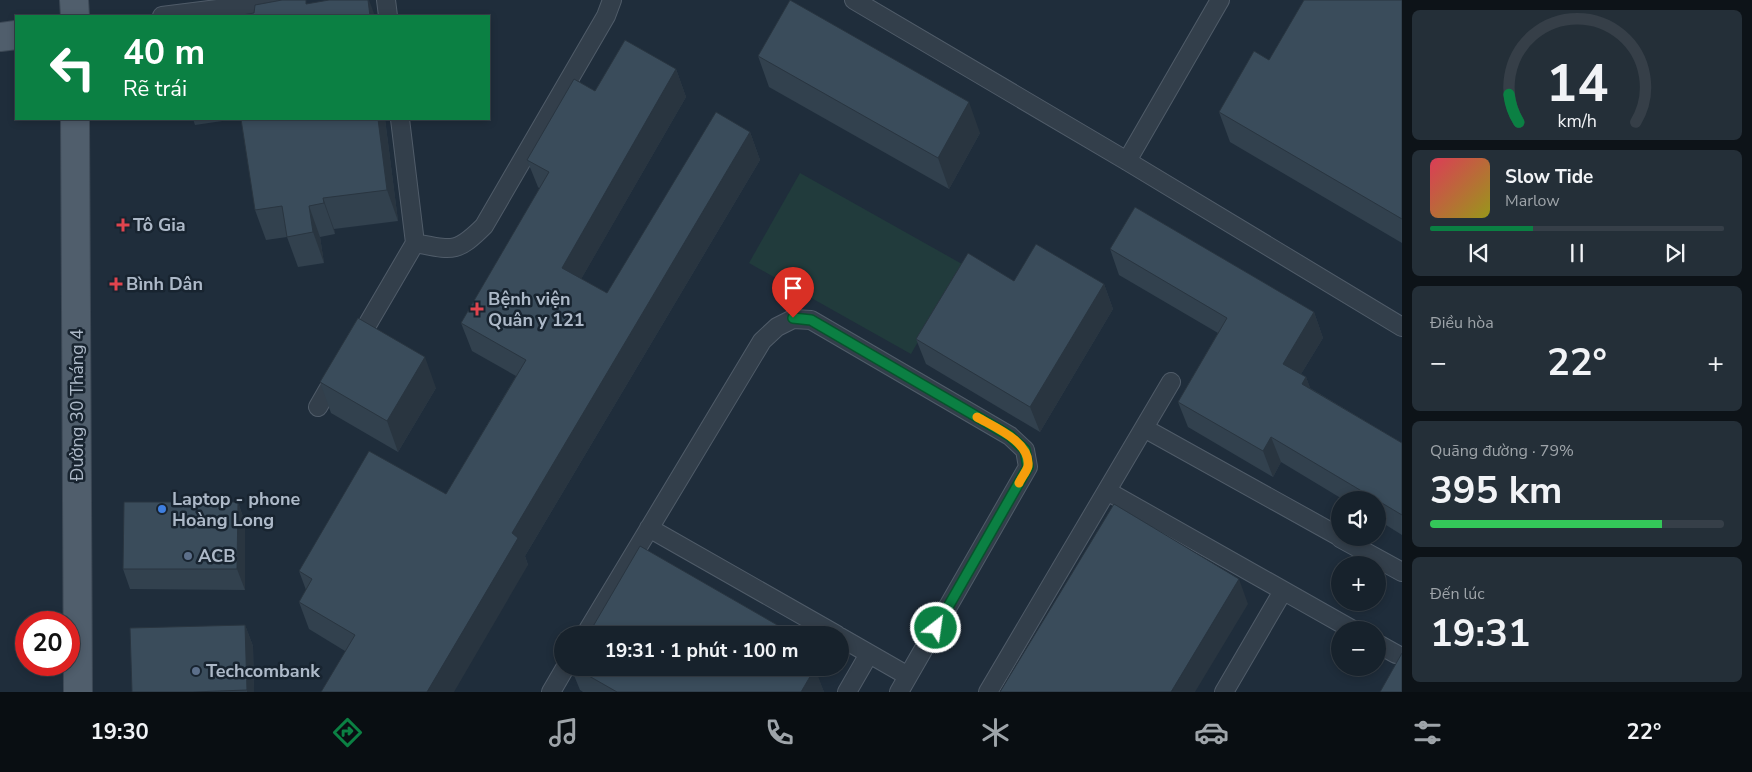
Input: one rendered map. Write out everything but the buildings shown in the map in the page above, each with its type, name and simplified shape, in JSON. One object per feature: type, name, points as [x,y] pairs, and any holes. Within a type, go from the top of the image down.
[{"type":"main road","points":[[74,0],[75,15]]},
{"type":"main road","points":[[0,37],[15,35]]},
{"type":"main road","name":"Đường 30 Tháng 4","points":[[75,120],[78,692]]},
{"type":"lane","points":[[170,15],[288,0]]},
{"type":"lane","points":[[386,0],[388,15]]},
{"type":"lane","points":[[415,244],[450,250],[468,242],[484,226],[606,16],[612,0]]},
{"type":"lane","points":[[1127,161],[1220,0]]},
{"type":"lane","points":[[859,1],[1402,327]]},
{"type":"lane","points":[[318,407],[415,244],[400,120]]},
{"type":"lane","points":[[590,626],[762,340],[777,326],[793,318],[811,320],[1010,436],[1025,450],[1028,467],[899,692]]},
{"type":"lane","points":[[988,692],[1171,382]]},
{"type":"lane","points":[[1144,428],[1331,532]]},
{"type":"lane","points":[[1107,491],[1337,621]]},
{"type":"lane","points":[[649,528],[820,626]]},
{"type":"lane","points":[[1356,546],[1402,572]]},
{"type":"lane","points":[[1224,692],[1283,591]]},
{"type":"lane","points":[[849,642],[908,676]]},
{"type":"lane","points":[[1386,648],[1396,654]]},
{"type":"lane","points":[[848,692],[869,654]]},
{"type":"lane","points":[[551,692],[560,676]]},
{"type":"green space","points":[[800,173],[962,264],[911,354],[749,263]]},
{"type":"slow traffic","points":[[977,417],[1010,436],[1025,450],[1028,467],[1019,483]]},
{"type":"place","name":"Tô Gia","points":[[123,225]]},
{"type":"place","name":"Bình Dân","points":[[116,284]]},
{"type":"place","name":"Bệnh viện Quân y 121","points":[[477,309]]},
{"type":"place","name":"Laptop - phone Hoàng Long","points":[[162,509]]},
{"type":"place","name":"ACB","points":[[188,556]]},
{"type":"place","name":"Techcombank","points":[[196,671]]},
{"type":"route","points":[[793,318],[811,320],[1010,436],[1025,450],[1028,467],[936,628]]}]
